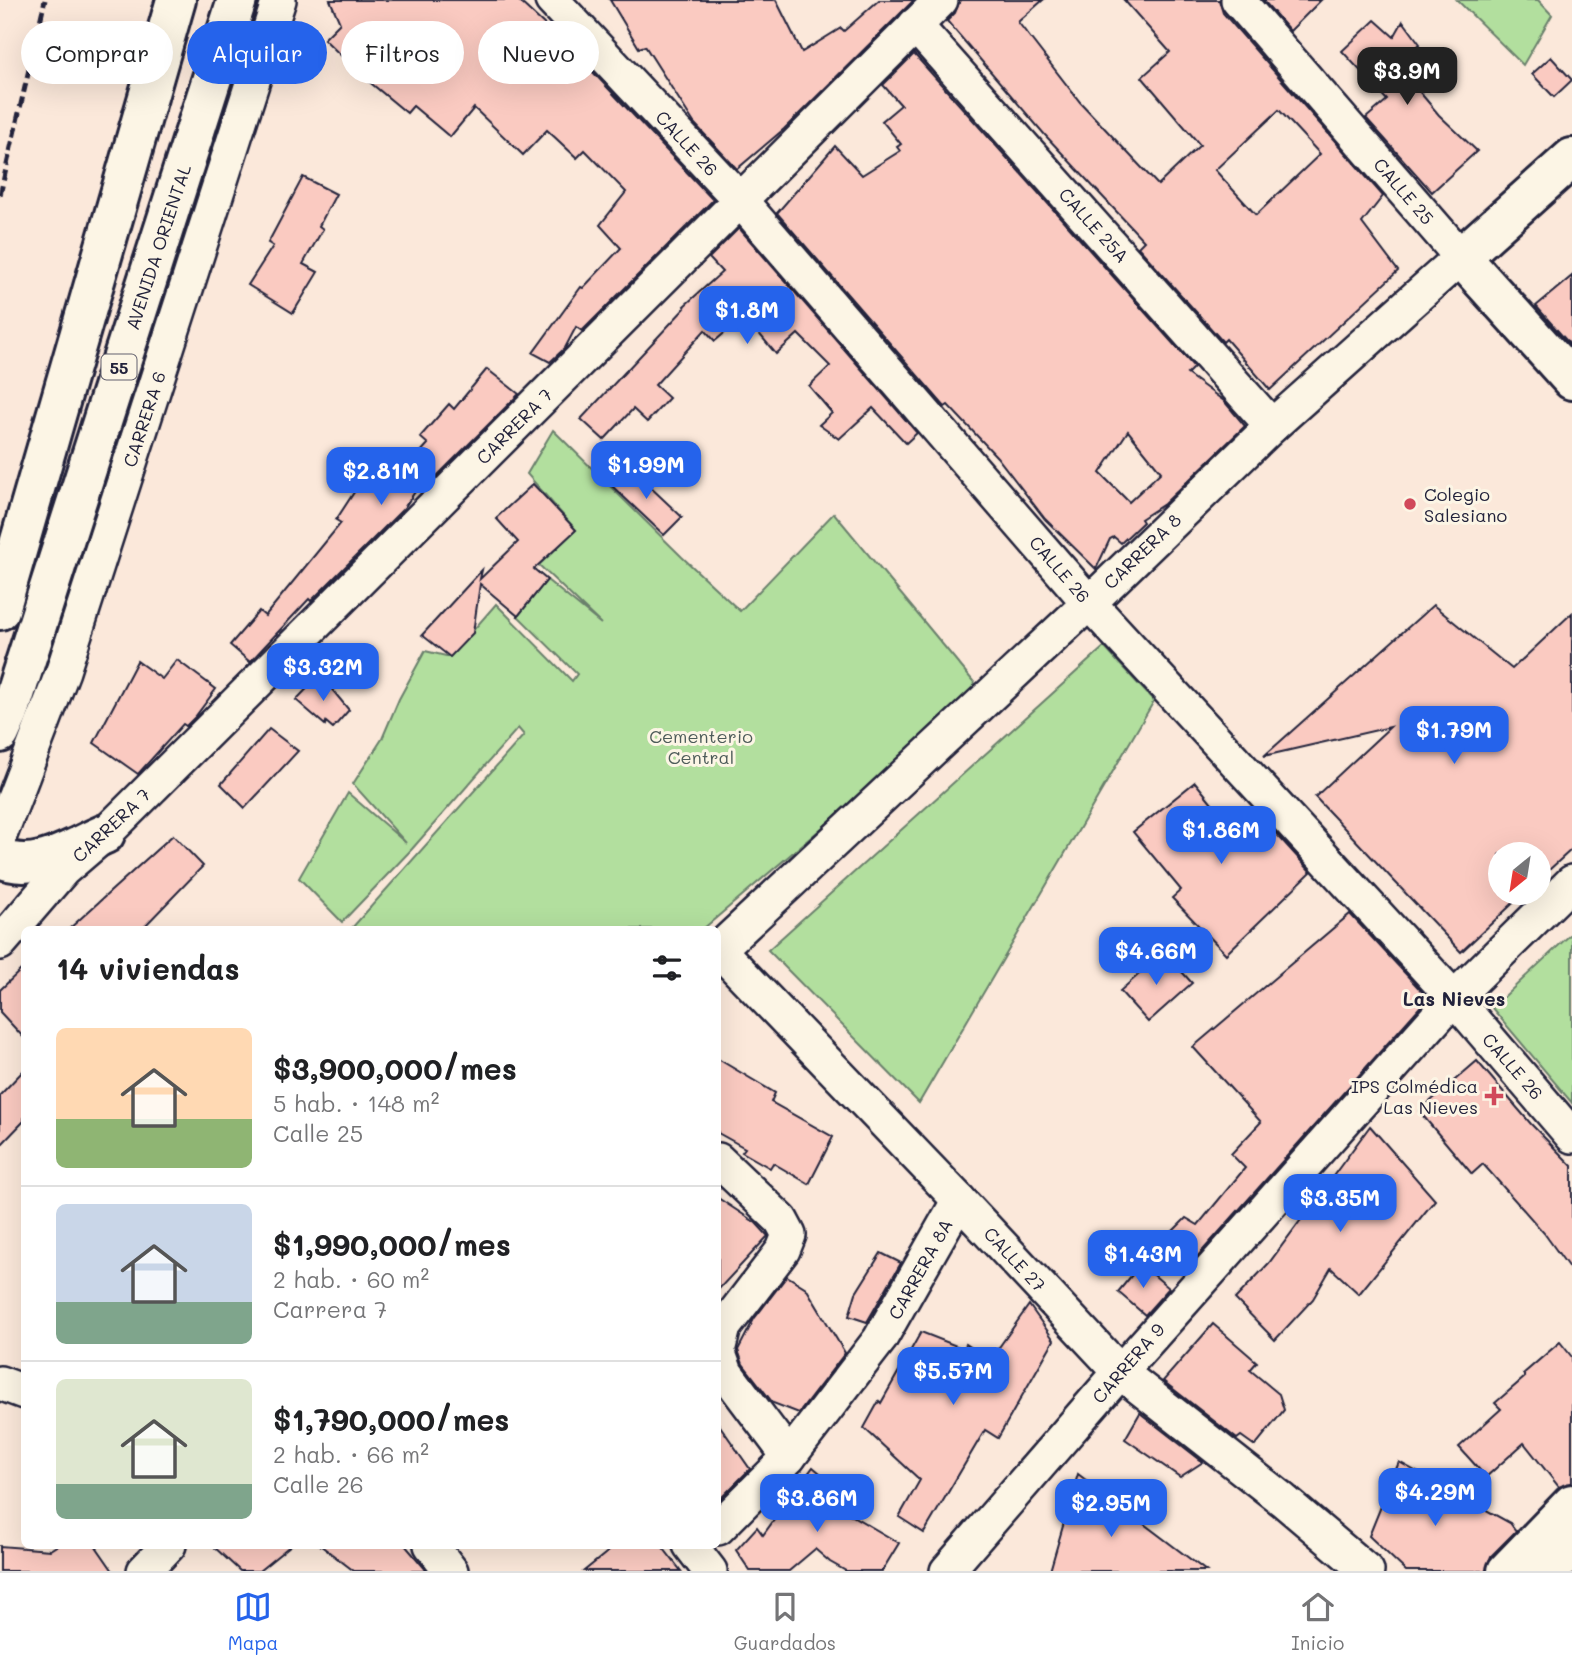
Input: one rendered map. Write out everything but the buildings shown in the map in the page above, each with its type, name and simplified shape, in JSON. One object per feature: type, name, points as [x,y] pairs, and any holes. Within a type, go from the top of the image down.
[{"type":"main road","points":[[0,610],[176,0]]},
{"type":"main road","name":"AVENIDA ORIENTAL","points":[[0,733],[9,713],[237,0]]},
{"type":"main road","name":"CARRERA 8","points":[[1461,257],[1572,158]]},
{"type":"main road","name":"CALLE 25","points":[[1461,257],[1572,380]]},
{"type":"main road","points":[[0,858],[14,864],[34,864],[105,834]]},
{"type":"main road","points":[[0,887],[63,870]]},
{"type":"main road","points":[[1507,1571],[1572,1504]]},
{"type":"main road","points":[[1549,1571],[1572,1546]]},
{"type":"street","name":"CARRERA 6","points":[[0,835],[64,671],[279,0]]},
{"type":"street","name":"CARRERA 7","points":[[0,943],[63,870],[105,834],[941,0]]},
{"type":"street","name":"CALLE 25","points":[[1238,0],[1461,257]]},
{"type":"street","name":"CALLE 26","points":[[554,1],[740,200],[1089,603],[1454,999],[1572,1136]]},
{"type":"street","name":"CALLE 25A","points":[[915,25],[1272,426]]},
{"type":"street","name":"CARRERA 8","points":[[721,946],[1089,603],[1272,426],[1461,257]]},
{"type":"street","name":"CARRERA 9","points":[[947,1571],[1120,1372],[1454,999],[1572,882]]},
{"type":"street","name":"CALLE 27","points":[[721,952],[1120,1372],[1283,1500],[1367,1571]]},
{"type":"street","points":[[721,1163],[781,1220],[789,1235],[783,1250],[724,1327],[721,1339]]},
{"type":"street","name":"CARRERA 8A","points":[[721,1525],[789,1457],[880,1339],[959,1200]]},
{"type":"street","points":[[721,1359],[726,1373],[789,1457]]},
{"type":"street","points":[[0,1383],[21,1391]]},
{"type":"street","points":[[144,1571],[165,1549]]},
{"type":"street","points":[[434,1549],[451,1571]]},
{"type":"green space","points":[[1457,0],[1538,0],[1552,15],[1523,65]]},
{"type":"green space","name":"Cementerio Central","points":[[553,430],[740,611],[834,513],[982,692],[707,926],[354,926],[524,735],[518,728],[412,849],[342,922],[299,878],[348,793],[406,843],[353,784],[382,739],[399,699],[425,651],[450,657],[496,604],[572,681],[577,674],[518,616],[547,580],[601,624],[539,565],[576,530],[527,474]]},
{"type":"green space","points":[[1104,647],[1154,701],[919,1103],[768,950]]},
{"type":"green space","points":[[1572,933],[1572,1103],[1492,1008]]},
{"type":"railway","points":[[0,195],[45,0]]},
{"type":"place","name":"Colegio Salesiano","points":[[1410,504]]},
{"type":"place","name":"IPS Colmédica Las Nieves","points":[[1494,1096]]},
{"type":"district","name":"Las Nieves","points":[[1454,998]]}]
